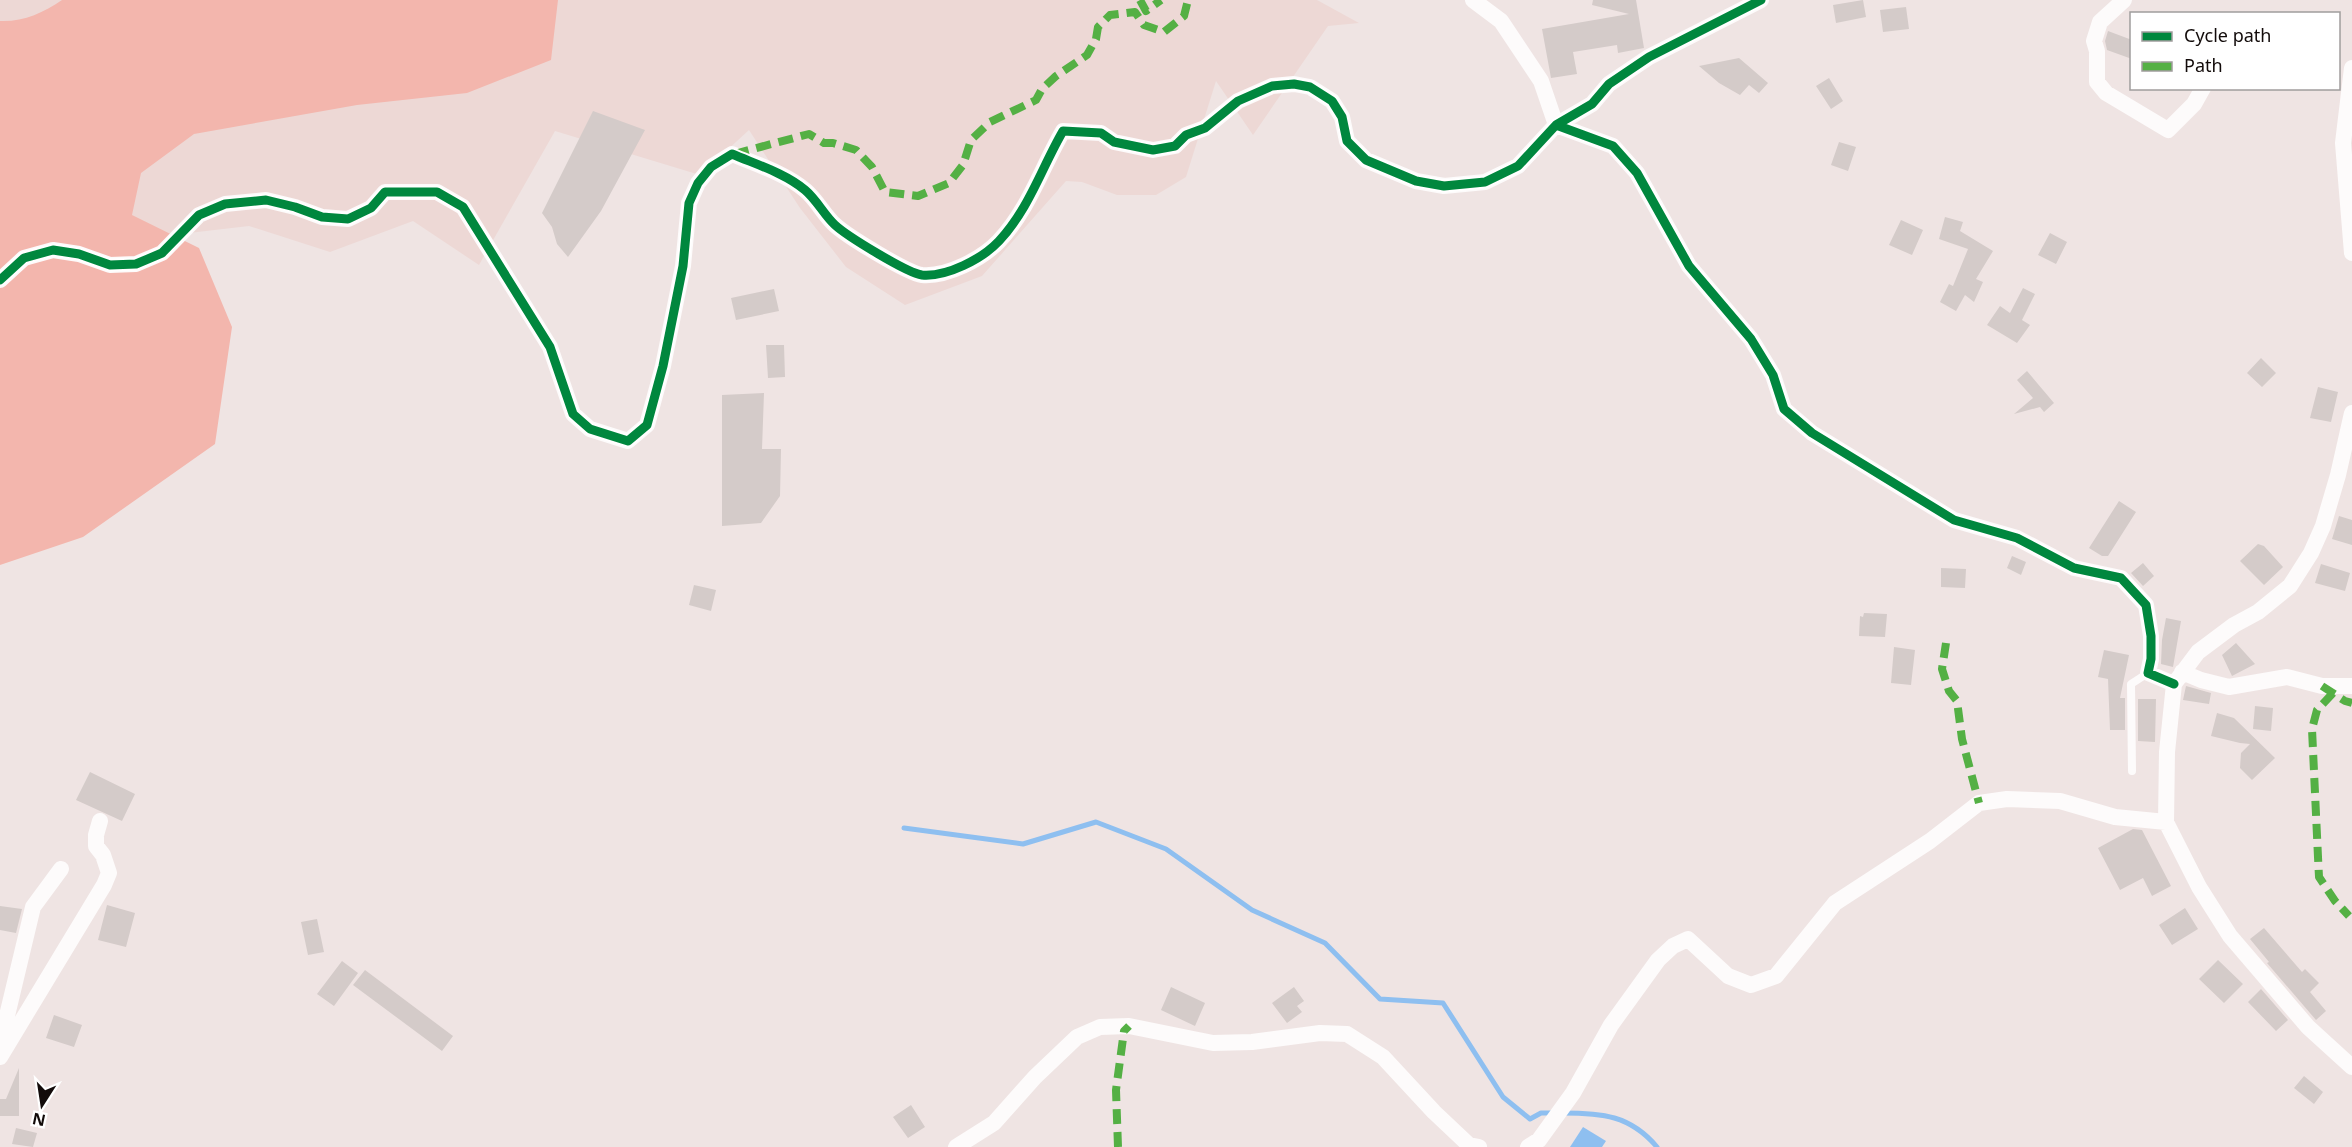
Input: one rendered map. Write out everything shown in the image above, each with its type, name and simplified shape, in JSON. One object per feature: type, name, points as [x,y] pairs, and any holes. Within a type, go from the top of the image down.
[{"type":"street","points":[[1473,0],[1501,21],[1541,81],[1556,124],[1613,146],[1637,173],[1689,266],[1751,339],[1773,375],[1784,409],[1812,433],[1954,520],[2017,538],[2073,568],[2121,578],[2146,605],[2151,636],[2151,659],[2148,673],[2201,680],[2229,687],[2287,677],[2322,686],[2352,686]]},
{"type":"street","points":[[0,280],[24,258],[53,250],[79,254],[110,265],[136,264],[162,253],[199,215],[225,204],[266,200],[322,217],[348,219],[371,208],[385,192],[437,192],[463,207],[529,312],[550,347],[573,414],[590,429],[628,441],[647,425],[663,366],[683,266],[688,203],[698,183],[711,167],[732,154],[771,171],[805,190],[836,226],[883,257],[921,275],[955,270],[980,256],[999,241],[1032,194],[1063,130],[1101,133],[1114,142],[1153,150],[1175,146],[1186,135],[1205,128],[1238,101],[1272,86],[1294,84],[1310,87],[1332,101],[1342,117],[1347,141],[1366,160],[1416,181],[1444,186],[1485,182],[1518,165],[1556,124],[1592,104],[1609,84],[1649,57],[1761,0]]},
{"type":"street","points":[[2124,0],[2100,22],[2094,41],[2097,51],[2097,82],[2106,93],[2168,130],[2194,104],[2202,90]]},
{"type":"street","points":[[2352,68],[2343,143],[2352,253]]},
{"type":"street","points":[[2352,413],[2329,506],[2311,553],[2290,585],[2258,612],[2234,625],[2198,652],[2178,678],[2167,752],[2166,822],[2199,887],[2230,936],[2308,1027],[2352,1068]]},
{"type":"street","points":[[1534,1144],[1573,1093],[1611,1025],[1658,960],[1673,946],[1688,939],[1728,976],[1751,985],[1776,976],[1835,903],[1930,841],[1979,803],[2007,799],[2060,801],[2115,817],[2166,822]]},
{"type":"street","points":[[0,1057],[105,885],[109,873],[104,855],[96,846],[100,821]]},
{"type":"street","points":[[0,1045],[33,907],[61,869]]},
{"type":"street","points":[[957,1147],[994,1123],[1035,1077],[1077,1036],[1100,1027],[1130,1026],[1213,1043],[1252,1042],[1320,1033],[1347,1034],[1383,1057],[1469,1145],[1479,1147]]},
{"type":"lane","points":[[2132,771],[2131,684],[2148,673]]},
{"type":"shaded area","points":[[0,0],[1317,0],[1359,23],[1328,26],[1253,135],[1216,81],[1186,177],[1156,195],[1117,195],[1082,182],[1066,181],[982,276],[905,305],[846,267],[800,208],[749,130],[700,175],[555,131],[479,265],[413,221],[330,252],[249,226],[163,236],[0,298]]},
{"type":"shaded area","points":[[62,0],[558,0],[551,60],[467,93],[357,105],[194,134],[141,173],[132,215],[199,248],[232,327],[215,444],[83,537],[0,565],[0,21],[32,16]]},
{"type":"water","points":[[1583,1127],[1606,1141],[1602,1147],[1570,1147]]},
{"type":"building","points":[[1593,0],[1636,0],[1644,48],[1618,53],[1617,45],[1573,52],[1577,74],[1551,78],[1542,29],[1629,14],[1592,5]]},
{"type":"building","points":[[1863,0],[1866,17],[1836,23],[1833,5]]},
{"type":"building","points":[[1906,7],[1909,29],[1883,32],[1880,10]]},
{"type":"building","points":[[2108,31],[2130,39],[2130,58],[2107,50],[2105,41]]},
{"type":"building","points":[[1739,58],[1768,83],[1759,93],[1749,85],[1740,95],[1719,83],[1699,66]]},
{"type":"building","points":[[1829,78],[1843,101],[1831,109],[1816,86]]},
{"type":"building","points":[[593,111],[645,130],[601,211],[568,257],[557,244],[552,227],[542,213]]},
{"type":"building","points":[[1839,142],[1856,147],[1848,171],[1831,165]]},
{"type":"building","points":[[1945,217],[1963,222],[1960,231],[1993,251],[1976,279],[1983,282],[1974,302],[1965,295],[1956,311],[1940,302],[1949,284],[1953,286],[1968,249],[1939,239]]},
{"type":"building","points":[[1901,220],[1923,230],[1912,255],[1889,245]]},
{"type":"building","points":[[2050,233],[2067,242],[2056,264],[2038,255]]},
{"type":"building","points":[[2023,288],[2035,294],[2022,320],[2030,325],[2017,343],[1987,325],[2000,306],[2010,313]]},
{"type":"building","points":[[774,289],[779,311],[736,320],[731,298]]},
{"type":"building","points":[[766,345],[784,345],[785,377],[768,378]]},
{"type":"building","points":[[2261,358],[2276,373],[2262,387],[2247,373]]},
{"type":"building","points":[[2027,371],[2054,403],[2044,412],[2040,407],[2014,414],[2033,398],[2017,380]]},
{"type":"building","points":[[2318,387],[2338,392],[2331,422],[2310,418]]},
{"type":"building","points":[[764,393],[762,449],[781,449],[780,496],[761,523],[722,526],[722,395]]},
{"type":"building","points":[[2119,501],[2136,512],[2108,556],[2102,556],[2089,548]]},
{"type":"building","points":[[2339,516],[2352,520],[2352,545],[2332,539]]},
{"type":"building","points":[[2258,544],[2264,546],[2283,567],[2264,585],[2240,561]]},
{"type":"building","points":[[2012,556],[2026,562],[2021,575],[2007,568]]},
{"type":"building","points":[[2143,563],[2154,576],[2143,586],[2131,573]]},
{"type":"building","points":[[2321,564],[2350,573],[2345,591],[2315,583]]},
{"type":"building","points":[[1941,568],[1966,569],[1965,588],[1941,587]]},
{"type":"building","points":[[694,585],[716,590],[711,611],[689,605]]},
{"type":"building","points":[[1864,613],[1887,614],[1885,637],[1859,636],[1860,616],[1863,617]]},
{"type":"building","points":[[2166,618],[2181,621],[2173,667],[2161,664]]},
{"type":"building","points":[[2236,643],[2255,664],[2232,676],[2222,655]]},
{"type":"building","points":[[1894,647],[1915,650],[1911,685],[1891,683]]},
{"type":"building","points":[[2104,650],[2129,655],[2120,698],[2125,698],[2125,730],[2110,730],[2108,679],[2098,677]]},
{"type":"building","points":[[2186,686],[2211,693],[2209,704],[2183,700]]},
{"type":"building","points":[[2138,699],[2156,699],[2155,742],[2138,741]]},
{"type":"building","points":[[2255,706],[2273,708],[2271,731],[2253,729]]},
{"type":"building","points":[[2217,713],[2234,718],[2275,758],[2252,780],[2240,768],[2241,753],[2250,744],[2211,736]]},
{"type":"building","points":[[90,772],[135,794],[122,821],[76,800]]},
{"type":"building","points":[[2133,829],[2142,830],[2171,886],[2152,896],[2143,878],[2120,890],[2098,848]]},
{"type":"building","points":[[107,905],[135,913],[126,947],[98,940]]},
{"type":"building","points":[[0,906],[22,909],[16,933],[0,930]]},
{"type":"building","points":[[2185,908],[2198,929],[2172,945],[2159,925]]},
{"type":"building","points":[[317,919],[324,952],[308,955],[301,922]]},
{"type":"building","points":[[2264,928],[2302,972],[2305,969],[2319,983],[2310,992],[2326,1011],[2316,1020],[2267,963],[2269,962],[2250,939]]},
{"type":"building","points":[[2218,960],[2243,984],[2224,1003],[2199,979]]},
{"type":"building","points":[[342,961],[358,973],[334,1006],[317,994]]},
{"type":"building","points":[[365,970],[453,1036],[442,1051],[353,985]]},
{"type":"building","points":[[1171,987],[1205,1003],[1195,1026],[1161,1010]]},
{"type":"building","points":[[1294,987],[1304,1001],[1297,1006],[1302,1012],[1287,1023],[1272,1003]]},
{"type":"building","points":[[2261,989],[2288,1020],[2276,1031],[2248,1002]]},
{"type":"building","points":[[54,1015],[82,1025],[74,1047],[46,1038]]},
{"type":"building","points":[[19,1068],[19,1116],[0,1116],[0,1099],[6,1099]]},
{"type":"building","points":[[2304,1076],[2323,1092],[2314,1104],[2294,1088]]},
{"type":"building","points":[[911,1105],[925,1127],[908,1138],[893,1117]]},
{"type":"building","points":[[16,1128],[37,1133],[33,1147],[12,1144]]},
{"type":"waterway","points":[[904,828],[1023,844],[1096,822],[1166,849],[1252,910],[1325,943],[1380,999],[1443,1003],[1503,1097],[1530,1119],[1541,1113],[1553,1113]]},
{"type":"waterway","points":[[1562,1113],[1603,1115],[1626,1122],[1647,1136],[1657,1147]]},
{"type":"marked path","points":[[1140,0],[1146,11],[1161,0]]},
{"type":"marked path","points":[[734,154],[809,134],[824,143],[833,143],[856,150],[872,167],[885,192],[918,196],[949,183],[963,165],[971,140],[990,122],[1036,100],[1042,89],[1056,76],[1087,55],[1096,39],[1098,27],[1110,15],[1135,12],[1144,25],[1164,32],[1184,16],[1188,0]]},
{"type":"marked path","points":[[1946,643],[1942,669],[1949,691],[1957,701],[1962,739],[1979,803]]},
{"type":"marked path","points":[[2322,686],[2352,703]]},
{"type":"marked path","points":[[2333,693],[2317,710],[2312,729],[2319,877],[2335,901],[2349,916]]},
{"type":"marked path","points":[[1118,1147],[1116,1090],[1124,1031],[1129,1026]]},
{"type":"cycle path","points":[[0,280],[24,258],[53,250],[79,254],[110,265],[136,264],[162,253],[199,215],[225,204],[266,200],[322,217],[348,219],[371,208],[385,192],[437,192],[463,207],[550,347],[573,414],[590,429],[628,441],[647,425],[663,366],[683,266],[689,203],[698,183],[711,167],[732,154],[797,184],[809,194],[835,225],[877,253],[914,273],[932,275],[953,270],[974,260],[992,248],[1010,229],[1027,202],[1063,131],[1101,133],[1114,142],[1153,150],[1175,146],[1186,135],[1205,128],[1238,101],[1272,86],[1294,84],[1310,87],[1332,101],[1342,117],[1347,141],[1366,160],[1416,181],[1444,186],[1485,182],[1518,166],[1556,125],[1592,104],[1609,84],[1649,57],[1761,0]]},
{"type":"cycle path","points":[[1556,125],[1613,146],[1637,173],[1689,266],[1751,339],[1773,375],[1784,409],[1812,433],[1954,520],[2017,538],[2074,568],[2121,578],[2146,605],[2151,636],[2151,659],[2148,673],[2174,684]]}]
